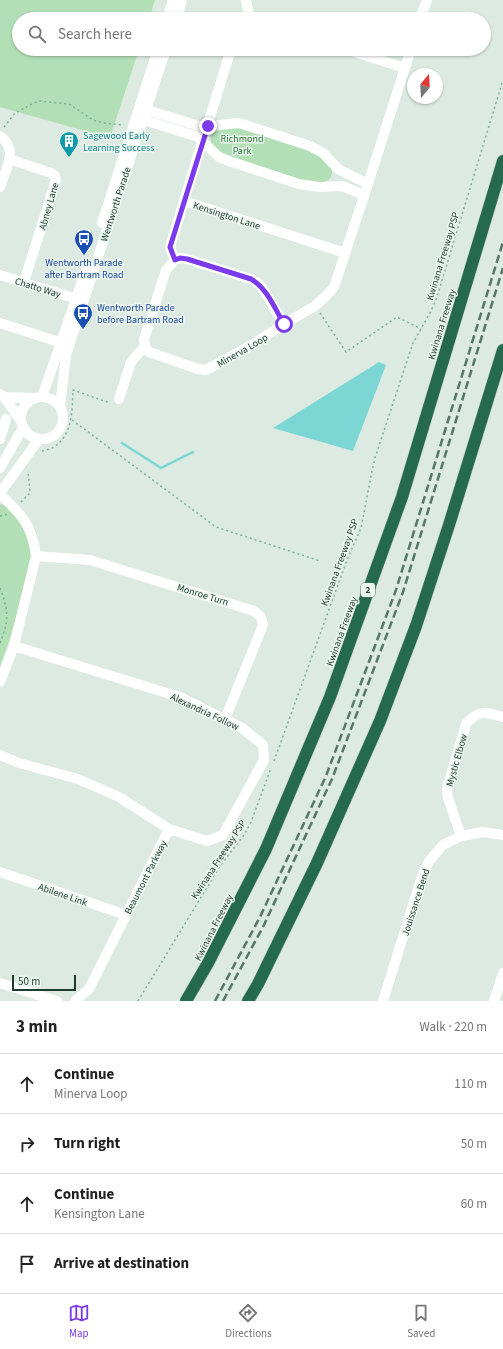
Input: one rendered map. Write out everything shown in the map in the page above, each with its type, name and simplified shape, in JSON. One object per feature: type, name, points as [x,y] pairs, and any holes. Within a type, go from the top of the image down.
[{"type":"highway","name":"Kwinana Freeway","points":[[186,1001],[208,963],[266,849],[330,697],[402,497],[503,161]]},
{"type":"highway","points":[[248,1001],[258,984],[317,863],[380,721],[416,626],[447,532],[503,350]]},
{"type":"street","points":[[169,12],[173,0]]},
{"type":"street","points":[[178,12],[182,0]]},
{"type":"street","points":[[246,0],[249,12]]},
{"type":"street","points":[[423,12],[427,0]]},
{"type":"street","name":"Wentworth Parade","points":[[40,439],[50,438],[58,432],[61,427],[63,417],[60,408],[66,355],[141,114],[156,56]]},
{"type":"street","name":"Wentworth Parade","points":[[0,468],[11,450],[22,424],[24,407],[29,402],[39,398],[62,343],[141,114],[163,56]]},
{"type":"street","name":"Kensington Lane","points":[[229,56],[184,201],[345,253]]},
{"type":"street","points":[[367,56],[405,68]]},
{"type":"street","name":"Minerva Loop","points":[[145,346],[149,352],[198,369],[206,370],[250,346],[315,306],[326,296],[334,287],[409,56]]},
{"type":"street","points":[[141,114],[202,127],[239,123],[303,144],[323,153],[338,169],[368,184]]},
{"type":"street","points":[[141,114],[198,138],[219,157],[232,162],[299,184],[319,188],[342,186],[364,195]]},
{"type":"street","points":[[0,187],[9,159],[10,149],[2,132]]},
{"type":"street","name":"Abney Lane","points":[[9,159],[51,173],[55,176],[56,180],[24,282]]},
{"type":"street","points":[[332,186],[338,169]]},
{"type":"street","points":[[175,260],[170,247],[184,201]]},
{"type":"street","points":[[119,399],[131,362],[145,346],[144,339],[166,270],[175,260],[180,258],[187,259],[251,279],[258,283],[284,324]]},
{"type":"street","name":"Chatto Way","points":[[0,275],[77,299]]},
{"type":"street","points":[[0,323],[62,343]]},
{"type":"street","points":[[2,395],[49,398],[56,402],[60,408]]},
{"type":"street","points":[[0,682],[14,646],[33,576],[36,556],[34,542],[28,524],[0,493],[40,439],[33,437],[28,433],[2,395]]},
{"type":"street","points":[[0,439],[6,419]]},
{"type":"street","points":[[0,453],[11,450]]},
{"type":"street","name":"Monroe Turn","points":[[36,556],[90,560],[254,610],[261,618],[263,625],[225,720]]},
{"type":"street","name":"Alexandria Follow","points":[[14,646],[180,697],[242,728],[263,745],[264,760],[223,835],[207,841],[169,828]]},
{"type":"street","name":"Mystic Elbow","points":[[461,836],[448,798],[447,789],[466,724],[473,716],[483,712],[503,717]]},
{"type":"street","name":"Beaumont Parkway","points":[[0,755],[19,763],[78,779],[119,797],[169,828],[89,989],[75,1001]]},
{"type":"street","name":"Jouissance Bend","points":[[383,1001],[422,876],[429,861],[443,845],[461,836],[483,832],[503,835]]},
{"type":"street","name":"Abilene Link","points":[[0,872],[126,915]]},
{"type":"street","points":[[494,1001],[503,973]]},
{"type":"street","points":[[0,983],[57,1001]]},
{"type":"path","name":"Kwinana Freeway PSP","points":[[138,1001],[220,866],[244,836],[251,822],[347,560],[361,528],[375,458],[413,343],[437,297],[503,80]]},
{"type":"path","points":[[2,132],[15,113],[38,101],[69,104],[94,120],[103,123],[122,124],[126,126]]},
{"type":"path","points":[[315,306],[346,352],[397,317],[421,329]]},
{"type":"path","points":[[38,453],[54,446],[67,433],[72,420],[73,390],[111,404],[118,403],[119,399]]},
{"type":"path","points":[[72,420],[216,527],[320,561]]},
{"type":"path","points":[[15,508],[30,492],[27,469]]},
{"type":"path","points":[[0,588],[8,616],[6,627],[0,643]]},
{"type":"green space","points":[[0,0],[155,0],[151,12],[12,12],[12,56],[137,56],[110,138],[0,107]]},
{"type":"green space","name":"Richmond Park","points":[[232,126],[319,154],[332,168],[331,177],[326,181],[310,183],[225,155],[211,143],[211,138],[217,130]]},
{"type":"green space","points":[[0,504],[12,509],[28,536],[33,557],[9,641],[0,666]]},
{"type":"water","points":[[379,362],[386,365],[353,451],[273,428]]},
{"type":"waterway","points":[[122,443],[161,468],[193,452]]},
{"type":"railway","points":[[215,1001],[260,917],[326,776],[396,590],[503,242]]},
{"type":"railway","points":[[223,1001],[263,927],[332,779],[403,592],[503,268]]},
{"type":"place","name":"Sagewood Early Learning Success","points":[[69,158]]},
{"type":"place","name":"Wentworth Parade after Bartram Road","points":[[84,256]]},
{"type":"place","name":"Wentworth Parade before Bartram Road","points":[[83,330]]},
{"type":"route","points":[[208,126],[170,247],[175,260],[180,258],[187,259],[251,279],[258,283],[284,324]]}]
